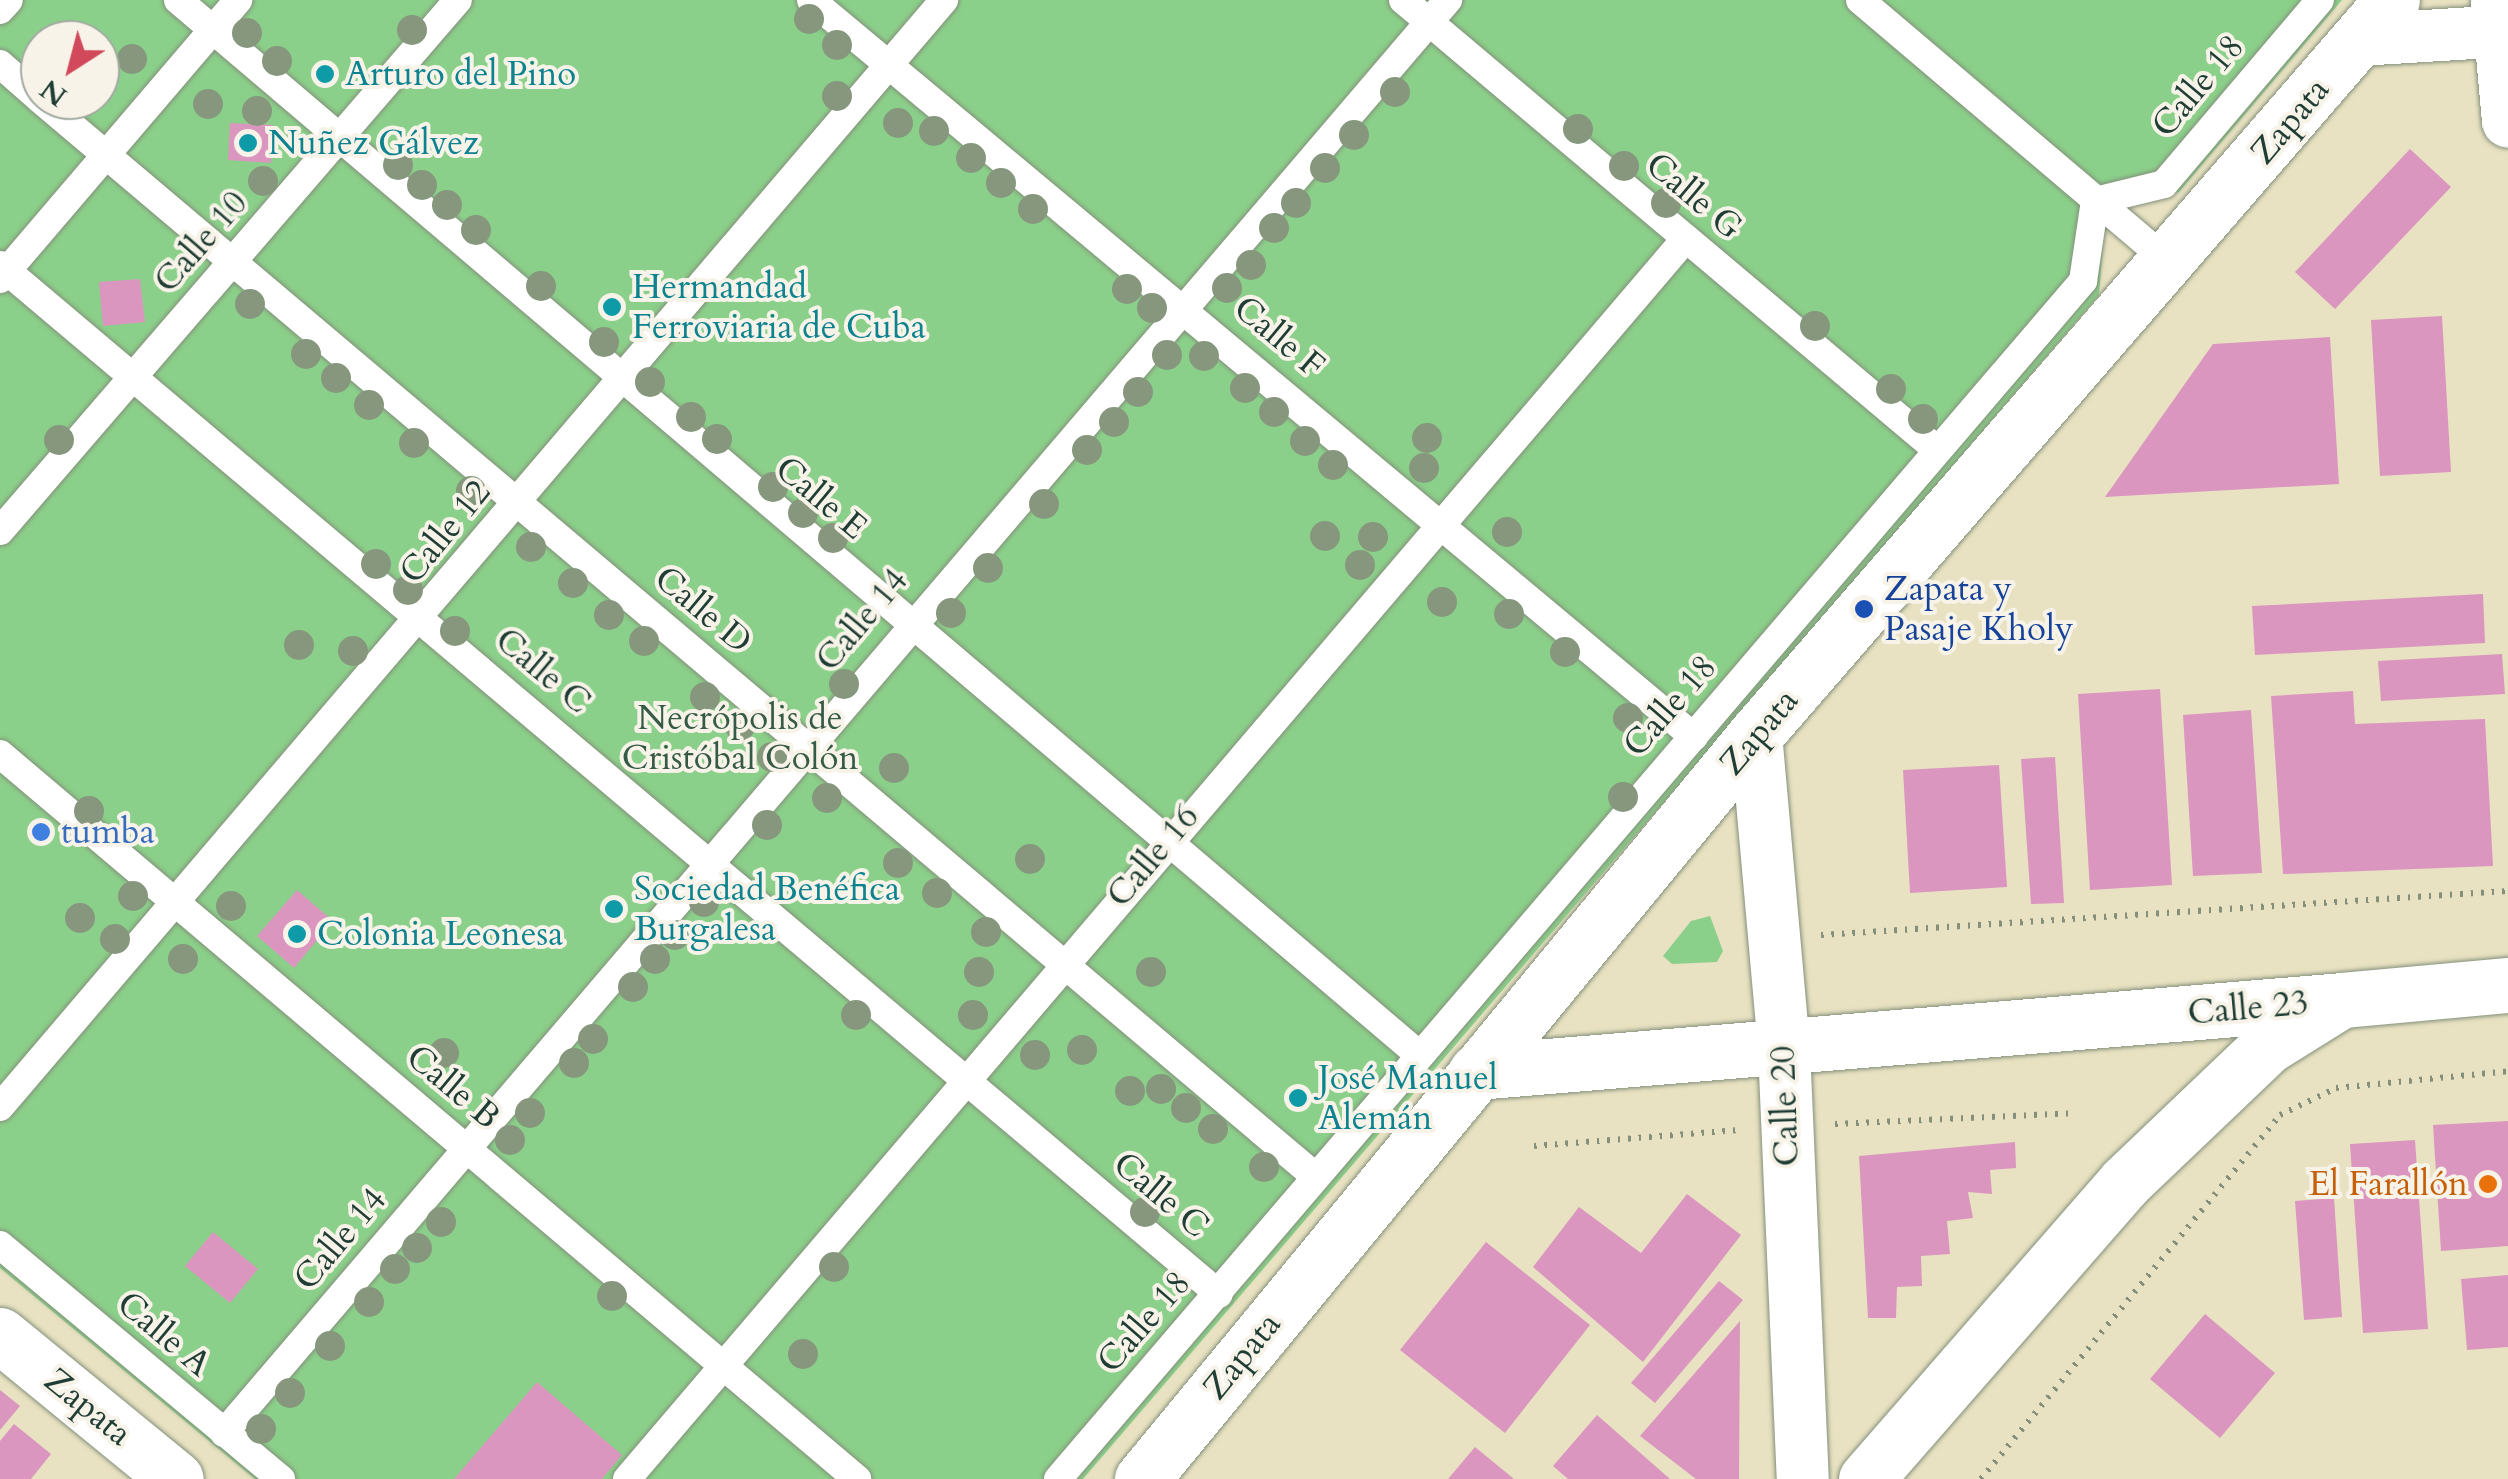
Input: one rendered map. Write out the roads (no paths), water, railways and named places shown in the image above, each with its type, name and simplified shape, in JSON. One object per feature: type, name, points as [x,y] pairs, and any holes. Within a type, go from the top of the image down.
[{"type":"main road","name":"Zapata","points":[[1142,1479],[1756,734],[2170,263],[2376,20]]},
{"type":"main road","points":[[2342,1000],[2508,985]]},
{"type":"main road","name":"Calle 23","points":[[1476,1072],[2342,1000]]},
{"type":"main road","name":"Calle 23","points":[[1866,1479],[2194,1112],[2268,1046],[2342,1000]]},
{"type":"main road","name":"Zapata","points":[[0,1334],[175,1478]]},
{"type":"street","points":[[2376,20],[2502,21],[2508,122]]},
{"type":"street","name":"Calle 20","points":[[1756,734],[1784,1049],[1803,1479]]},
{"type":"lane","points":[[0,10],[9,0]]},
{"type":"lane","name":"Calle E","points":[[178,0],[1417,1054]]},
{"type":"lane","points":[[2,272],[238,0]]},
{"type":"lane","name":"Calle 10","points":[[0,532],[458,0]]},
{"type":"lane","name":"Calle F","points":[[811,0],[1184,306],[1694,737]]},
{"type":"lane","name":"Calle 12","points":[[0,1107],[174,901],[423,618],[944,0]]},
{"type":"lane","name":"Calle G","points":[[1404,0],[1936,449]]},
{"type":"lane","name":"Calle 14","points":[[224,1432],[712,863],[910,621],[1448,0]]},
{"type":"lane","points":[[1860,0],[2170,263]]},
{"type":"lane","name":"Calle 18","points":[[1058,1479],[1219,1294],[1417,1054],[2083,281],[2095,201],[2164,184],[2320,0]]},
{"type":"lane","name":"Calle D","points":[[0,64],[20,82]]},
{"type":"lane","name":"Calle D","points":[[65,120],[1316,1178]]},
{"type":"lane","name":"Calle 16","points":[[627,1479],[1166,840],[1686,238]]},
{"type":"lane","name":"Calle C","points":[[2,272],[135,377],[423,618],[1219,1294]]},
{"type":"lane","name":"Calle B","points":[[0,754],[857,1479]]},
{"type":"lane","name":"Calle A","points":[[0,1245],[281,1479]]},
{"type":"place","name":"Arturo del Pino","points":[[325,74]]},
{"type":"place","name":"Nuñez Gálvez","points":[[248,143]]},
{"type":"place","name":"Hermandad Ferroviaria de Cuba","points":[[612,307]]},
{"type":"place","name":"Zapata y Pasaje Kholy","points":[[1864,609]]},
{"type":"place","name":"tumba","points":[[41,832]]},
{"type":"place","name":"Sociedad Benéfica Burgalesa","points":[[614,909]]},
{"type":"place","name":"Colonia Leonesa","points":[[297,934]]},
{"type":"place","name":"José Manuel Alemán","points":[[1298,1098]]},
{"type":"place","name":"El Farallón","points":[[2488,1184]]},
{"type":"park label","name":"Necrópolis de Cristóbal Colón","points":[[740,738]]}]
